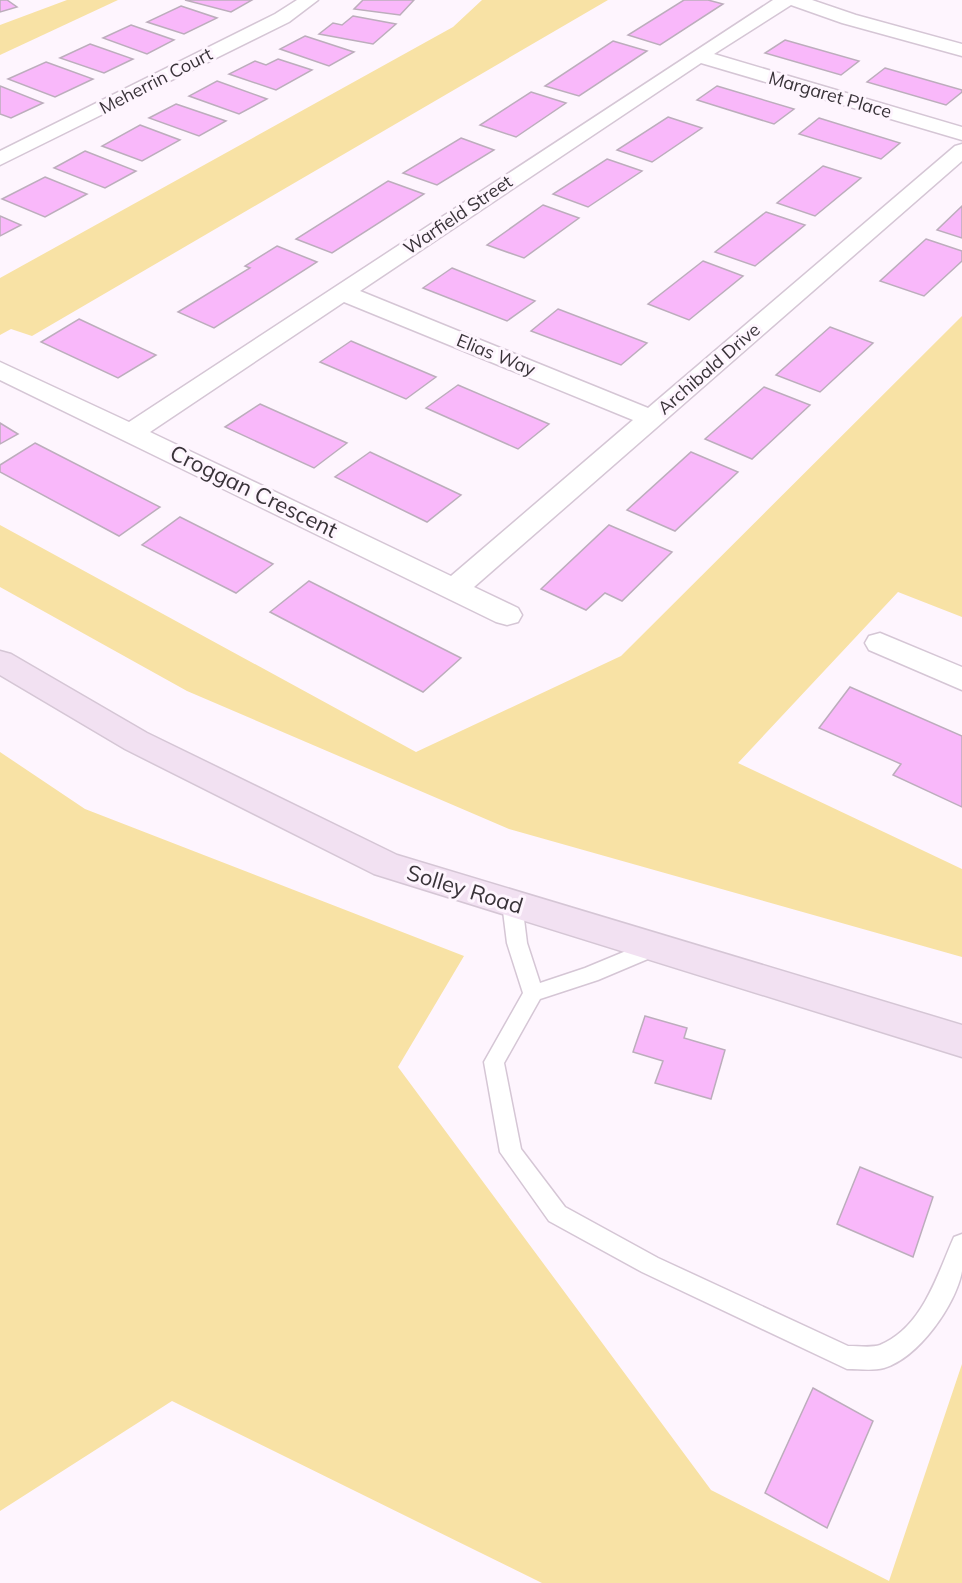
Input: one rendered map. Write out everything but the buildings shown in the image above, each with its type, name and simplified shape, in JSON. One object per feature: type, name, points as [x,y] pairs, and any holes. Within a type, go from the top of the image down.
[{"type":"main road","name":"Solley Road","points":[[0,661],[136,741],[386,865],[962,1041]]},
{"type":"street","name":"Meherrin Court","points":[[0,159],[282,18],[309,0]]},
{"type":"street","name":"Warfield Street","points":[[132,432],[786,0]]},
{"type":"street","points":[[795,0],[849,19],[962,50]]},
{"type":"street","name":"Margaret Place","points":[[698,56],[962,134]]},
{"type":"street","name":"Archibald Drive","points":[[455,588],[962,150]]},
{"type":"street","name":"Elias Way","points":[[341,292],[652,418]]},
{"type":"street","name":"Croggan Crescent","points":[[0,370],[507,615]]},
{"type":"street","points":[[880,643],[962,679]]},
{"type":"lane","points":[[512,903],[518,943],[533,993]]},
{"type":"lane","points":[[655,947],[591,974],[533,993],[494,1062],[511,1152],[557,1214],[650,1265],[847,1358],[882,1357],[904,1343],[933,1313],[962,1244]]},
{"type":"shaded area","points":[[67,0],[118,0],[0,55],[0,25]]},
{"type":"shaded area","points":[[482,0],[608,0],[32,336],[11,329],[0,335],[0,278],[453,27]]},
{"type":"shaded area","points":[[962,316],[962,617],[898,592],[738,763],[962,869],[962,957],[509,829],[187,691],[0,587],[0,525],[416,752],[621,656]]},
{"type":"shaded area","points":[[0,752],[85,809],[464,956],[398,1067],[711,1490],[889,1581],[962,1364],[962,1583],[542,1583],[172,1401],[0,1511]]}]
